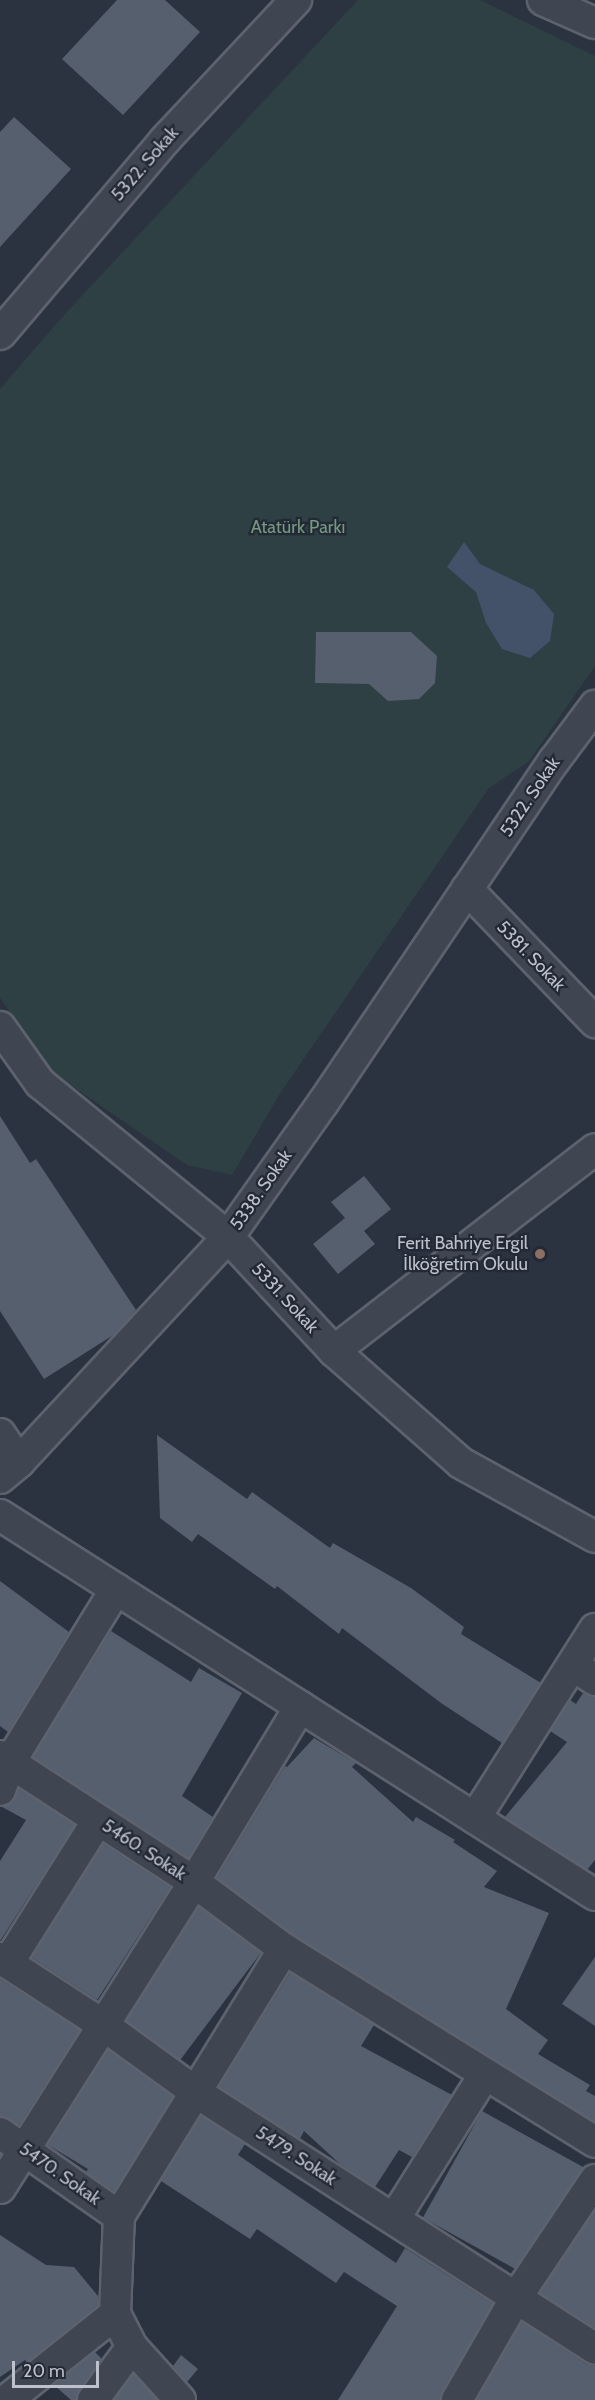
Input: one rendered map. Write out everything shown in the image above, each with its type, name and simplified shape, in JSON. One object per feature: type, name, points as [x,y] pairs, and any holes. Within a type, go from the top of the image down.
[{"type":"street","name":"5322. Sokak","points":[[0,334],[165,140],[296,0]]},
{"type":"street","points":[[543,0],[595,22]]},
{"type":"street","name":"5322. Sokak","points":[[467,889],[554,761],[595,706]]},
{"type":"street","name":"5381. Sokak","points":[[467,889],[595,1022]]},
{"type":"street","name":"5338. Sokak","points":[[10,1470],[228,1237],[323,1103],[467,889]]},
{"type":"street","name":"5331. Sokak","points":[[0,1027],[40,1083],[228,1237],[334,1351],[461,1463],[595,1537]]},
{"type":"street","points":[[334,1351],[595,1149]]},
{"type":"street","points":[[0,1434],[10,1470]]},
{"type":"street","points":[[0,1515],[595,1894]]},
{"type":"street","points":[[0,1790],[5,1759],[116,1589]]},
{"type":"street","points":[[475,1818],[584,1673],[595,1629]]},
{"type":"street","points":[[0,2188],[12,2141],[103,2025],[194,1882],[300,1707]]},
{"type":"street","name":"5460. Sokak","points":[[5,1759],[194,1882],[284,1949],[595,2142]]},
{"type":"street","points":[[4,1961],[98,1820]]},
{"type":"street","points":[[180,2400],[132,2347],[115,2314],[118,2216],[197,2093],[284,1949]]},
{"type":"street","name":"5479. Sokak","points":[[4,1961],[103,2025],[197,2093],[595,2349]]},
{"type":"street","points":[[394,2219],[485,2074]]},
{"type":"street","name":"5470. Sokak","points":[[12,2141],[118,2216]]},
{"type":"street","points":[[457,2400],[516,2298],[595,2180]]},
{"type":"street","points":[[7,2400],[115,2314]]},
{"type":"street","points":[[93,2400],[132,2347]]},
{"type":"green space","name":"Atatürk Parkı","points":[[358,0],[480,0],[595,56],[595,666],[529,761],[489,788],[281,1092],[232,1175],[187,1165],[56,1075],[0,998],[0,389],[64,315]]},
{"type":"water","points":[[464,542],[480,564],[534,590],[554,614],[550,641],[530,658],[502,649],[486,623],[476,592],[447,567]]},
{"type":"building","points":[[117,0],[165,0],[200,32],[123,115],[62,59]]},
{"type":"building","points":[[14,117],[71,169],[0,247],[0,132]]},
{"type":"building","points":[[316,632],[411,632],[437,656],[435,683],[419,699],[388,701],[369,684],[315,683]]},
{"type":"building","points":[[0,1116],[30,1163],[36,1159],[136,1310],[115,1334],[44,1379],[0,1311]]},
{"type":"building","points":[[364,1176],[391,1209],[364,1231],[375,1244],[338,1274],[313,1244],[345,1218],[331,1202]]},
{"type":"building","points":[[157,1435],[247,1499],[252,1492],[330,1548],[333,1543],[411,1588],[464,1627],[461,1634],[541,1683],[502,1743],[441,1703],[342,1628],[339,1634],[277,1586],[275,1589],[198,1534],[192,1542],[160,1518]]},
{"type":"building","points":[[0,1581],[69,1632],[8,1732],[0,1726]]},
{"type":"building","points":[[111,1631],[191,1682],[199,1668],[242,1693],[182,1796],[213,1817],[188,1858],[33,1757]]},
{"type":"building","points":[[583,1693],[595,1697],[595,1860],[587,1870],[505,1817],[567,1742],[550,1731],[570,1700],[576,1704]]},
{"type":"building","points":[[314,1738],[356,1763],[352,1767],[413,1822],[416,1817],[455,1840],[453,1842],[497,1871],[484,1887],[549,1913],[506,2009],[548,2040],[538,2054],[590,2085],[586,2091],[595,2096],[595,2122],[294,1935],[217,1878],[285,1766],[287,1767]]},
{"type":"building","points":[[19,1789],[75,1825],[0,1941],[0,1861],[26,1820],[2,1807],[12,1803]]},
{"type":"building","points":[[103,1844],[170,1888],[97,2000],[30,1956]]},
{"type":"building","points":[[199,1907],[260,1953],[179,2061],[118,2015]]},
{"type":"building","points":[[595,1957],[595,2026],[562,2004]]},
{"type":"building","points":[[290,1973],[374,2025],[361,2046],[452,2095],[412,2157],[399,2150],[375,2187],[340,2164],[304,2131],[300,2139],[219,2087]]},
{"type":"building","points":[[0,1979],[80,2030],[19,2125],[0,2116]]},
{"type":"building","points":[[108,2050],[173,2097],[114,2191],[86,2172],[88,2169],[48,2145]]},
{"type":"building","points":[[482,2111],[584,2168],[525,2274],[423,2218]]},
{"type":"building","points":[[201,2116],[245,2144],[238,2155],[396,2263],[405,2248],[493,2304],[442,2391],[440,2400],[338,2400],[397,2306],[344,2272],[336,2283],[257,2229],[250,2239],[161,2181]]},
{"type":"building","points":[[595,2211],[595,2328],[540,2293]]},
{"type":"building","points":[[0,2235],[46,2265],[74,2267],[98,2296],[98,2305],[27,2362],[25,2360],[0,2377]]},
{"type":"building","points":[[522,2322],[586,2364],[595,2366],[595,2400],[477,2400]]},
{"type":"building","points":[[95,2352],[102,2359],[79,2390],[76,2400],[71,2400],[54,2385]]},
{"type":"building","points":[[181,2355],[198,2369],[187,2382],[173,2366]]},
{"type":"building","points":[[133,2374],[157,2400],[114,2400]]},
{"type":"place","name":"Ferit Bahriye Ergil İlköğretim Okulu","points":[[540,1254]]}]
